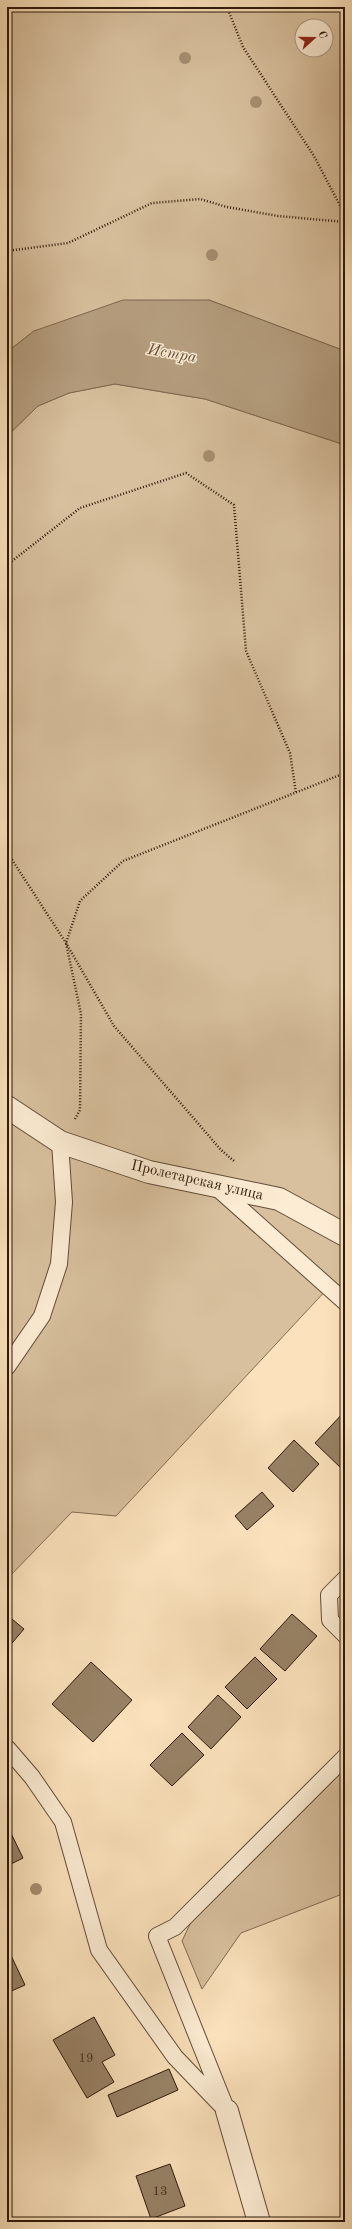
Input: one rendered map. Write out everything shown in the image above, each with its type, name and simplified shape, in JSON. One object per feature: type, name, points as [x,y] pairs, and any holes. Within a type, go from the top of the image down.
[{"type":"street","name":"Пролетарская улица","points":[[7,1107],[60,1142],[149,1172],[278,1199],[345,1234]]},
{"type":"street","points":[[227,2111],[259,2222]]},
{"type":"lane","points":[[7,1367],[42,1316],[59,1264],[64,1202],[60,1142]]},
{"type":"lane","points":[[215,1186],[345,1302]]},
{"type":"lane","points":[[345,1579],[330,1595],[330,1620],[345,1635]]},
{"type":"lane","points":[[7,1748],[32,1777],[63,1822],[99,1950],[175,2057],[227,2111]]},
{"type":"lane","points":[[227,2111],[157,1936],[175,1926],[345,1757]]},
{"type":"path","points":[[227,7],[243,47],[314,156],[345,215]]},
{"type":"path","points":[[7,251],[68,243],[152,203],[200,199],[278,216],[345,222]]},
{"type":"path","points":[[7,565],[80,508],[186,473],[234,505],[246,651],[290,753],[296,793]]},
{"type":"path","points":[[60,1142],[80,1110],[81,1014],[66,943],[80,901],[123,861],[345,773]]},
{"type":"path","points":[[7,852],[66,943],[114,1026],[222,1150],[239,1165]]},
{"type":"shaded area","points":[[7,7],[345,7],[345,351],[209,300],[34,331],[7,352]]},
{"type":"shaded area","points":[[115,384],[205,399],[345,445],[345,1302],[329,1287],[116,1516],[72,1512],[7,1579],[7,436],[38,406],[69,393]]},
{"type":"shaded area","points":[[345,1765],[345,1893],[241,1933],[202,1989],[182,1941],[192,1920]]},
{"type":"water","name":"Истра","points":[[123,300],[209,300],[345,351],[345,445],[205,399],[115,384],[69,393],[38,406],[7,436],[7,352],[34,331]]},
{"type":"building","points":[[345,1411],[345,1468],[343,1470],[315,1443]]},
{"type":"building","points":[[294,1440],[319,1464],[293,1492],[268,1468]]},
{"type":"building","points":[[262,1492],[274,1506],[247,1530],[235,1516]]},
{"type":"building","points":[[292,1614],[317,1636],[285,1671],[260,1649]]},
{"type":"building","points":[[7,1615],[24,1629],[7,1649]]},
{"type":"building","points":[[255,1657],[277,1679],[247,1709],[225,1687]]},
{"type":"building","points":[[91,1662],[132,1700],[93,1742],[52,1704]]},
{"type":"building","points":[[218,1695],[241,1717],[211,1749],[188,1727]]},
{"type":"building","points":[[182,1733],[204,1755],[172,1786],[150,1765]]},
{"type":"building","points":[[7,1825],[23,1858],[7,1866]]},
{"type":"building","points":[[7,1947],[25,1985],[7,1993]]},
{"type":"building","points":[[94,2017],[115,2055],[102,2062],[114,2082],[87,2098],[53,2040]]},
{"type":"building","points":[[169,2069],[178,2090],[117,2117],[108,2095]]},
{"type":"building","points":[[170,2164],[185,2206],[151,2219],[136,2176]]}]
